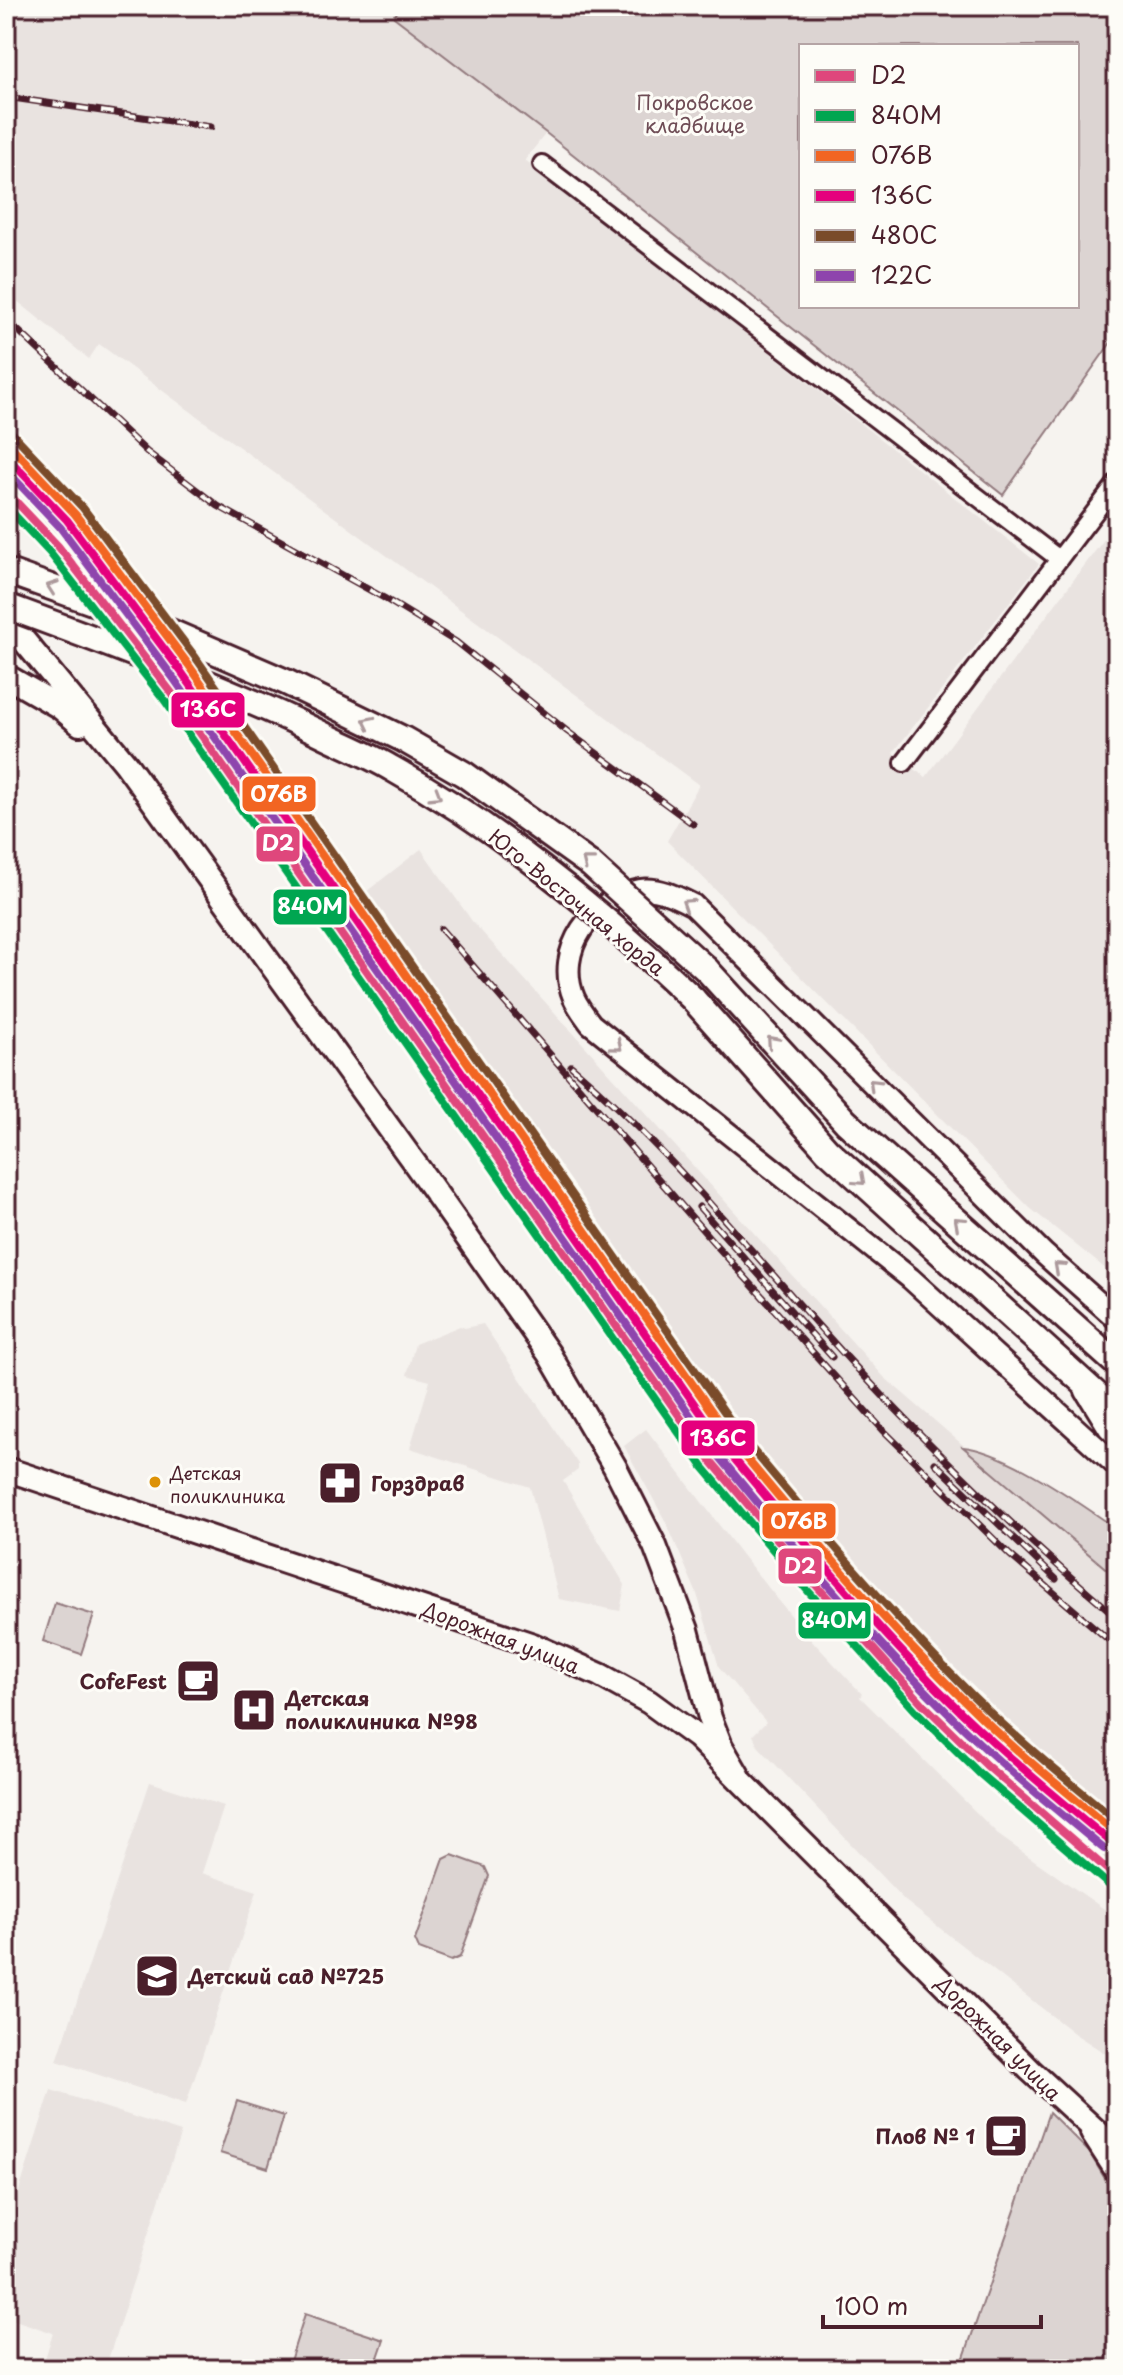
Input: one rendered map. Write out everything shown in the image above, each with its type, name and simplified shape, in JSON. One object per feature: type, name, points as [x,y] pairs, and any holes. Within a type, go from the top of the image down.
[{"type":"main road","name":"Юго-Восточная хорда","points":[[6,571],[145,621],[286,682],[403,739],[464,774],[591,865],[707,970],[846,1122],[1112,1358]]},
{"type":"main road","name":"Юго-Восточная хорда","points":[[6,606],[136,654],[260,705],[390,767],[523,853],[630,940],[693,999],[827,1150],[1117,1413]]},
{"type":"main road","points":[[6,619],[126,764],[549,1354],[615,1467],[655,1546],[687,1630],[721,1746],[739,1777]]},
{"type":"main road","points":[[8,677],[60,707],[126,764]]},
{"type":"main road","name":"Дорожная улица","points":[[6,1469],[533,1645],[600,1675],[668,1714],[739,1777],[1082,2120],[1117,2150]]},
{"type":"main road","points":[[668,1714],[685,1714],[695,1704],[701,1685]]},
{"type":"main road","points":[[697,1737],[704,1717],[701,1685]]},
{"type":"street","points":[[542,164],[1059,559]]},
{"type":"street","points":[[904,763],[1117,483]]},
{"type":"street","points":[[1117,1319],[1044,1254],[693,905],[667,893],[640,890],[610,901],[583,924],[576,935],[572,952],[570,981],[573,997],[591,1024],[910,1278],[1117,1466]]},
{"type":"street","points":[[1077,1377],[1117,1436]]},
{"type":"street","points":[[1082,2120],[1117,2173]]},
{"type":"shaded area","points":[[6,6],[401,6],[394,17],[546,133],[525,160],[1039,564],[893,753],[926,777],[1117,522],[1117,1278],[1030,1208],[667,841],[699,785],[99,344],[89,359],[6,292]]},
{"type":"shaded area","points":[[6,434],[96,530],[155,605],[355,886],[308,917],[111,629],[47,542],[6,500],[6,470],[62,531],[146,635],[151,631],[80,540],[6,459]]},
{"type":"shaded area","points":[[421,849],[472,921],[884,1377],[1117,1578],[1117,1879],[957,1751],[695,1462],[321,927]]},
{"type":"shaded area","points":[[483,1324],[578,1464],[578,1470],[563,1481],[625,1585],[620,1611],[559,1599],[530,1487],[410,1448],[430,1381],[407,1375],[415,1344],[460,1326],[465,1328]]},
{"type":"shaded area","points":[[646,1429],[742,1555],[805,1633],[862,1694],[860,1697],[1001,1837],[1117,1918],[1117,2061],[1075,2034],[904,1900],[758,1746],[753,1735],[766,1722],[719,1667],[697,1594],[667,1524],[624,1446]]},
{"type":"shaded area","name":"Детский сад №725","points":[[150,1782],[224,1806],[202,1873],[257,1891],[186,2104],[57,2061]]},
{"type":"shaded area","points":[[51,2090],[181,2132],[105,2369],[54,2369],[43,2365],[53,2333],[6,2317],[6,2232]]},
{"type":"green space","name":"Покровское кладбище","points":[[401,6],[1117,6],[1117,334],[1003,495],[546,133],[394,17]]},
{"type":"green space","points":[[963,1447],[1021,1468],[1117,1529],[1117,1578]]},
{"type":"green space","points":[[55,1603],[94,1615],[81,1654],[43,1641]]},
{"type":"green space","points":[[452,1855],[485,1867],[489,1876],[460,1957],[451,1961],[419,1949],[415,1940],[444,1859]]},
{"type":"green space","points":[[237,2101],[284,2116],[268,2168],[220,2153]]},
{"type":"green space","points":[[1049,2112],[1089,2152],[1117,2199],[1117,2369],[960,2369]]},
{"type":"green space","points":[[305,2314],[384,2340],[374,2369],[315,2369],[290,2361]]},
{"type":"railway","points":[[6,97],[211,127]]},
{"type":"railway","points":[[6,319],[147,452],[218,506],[384,598],[456,642],[568,732],[693,824]]},
{"type":"railway","points":[[6,454],[70,520],[121,584],[728,1449],[853,1597],[932,1682],[999,1747],[1117,1850]]},
{"type":"railway","points":[[441,929],[715,1244],[883,1430],[1010,1555],[1117,1647]]},
{"type":"railway","points":[[571,1066],[693,1185],[844,1355],[911,1425],[1026,1537],[1117,1617]]},
{"type":"railway","points":[[699,1207],[832,1357]]},
{"type":"railway","points":[[935,1463],[1056,1579]]},
{"type":"transit line","name":"480С","points":[[13,434],[83,508],[196,658],[742,1437],[855,1570],[943,1666],[1008,1729],[1117,1821]]},
{"type":"transit line","name":"076В","points":[[6,441],[75,514],[188,664],[734,1443],[848,1578],[939,1675],[1005,1740],[1117,1834]]},
{"type":"transit line","name":"136С","points":[[6,456],[67,520],[180,670],[726,1449],[841,1584],[932,1683],[999,1747],[1111,1842]]},
{"type":"transit line","name":"122С","points":[[6,470],[60,527],[172,676],[719,1456],[832,1590],[922,1687],[1027,1785],[1104,1849]]},
{"type":"transit line","name":"D2","points":[[6,491],[58,546],[171,692],[711,1461],[815,1584],[923,1704],[986,1765],[1117,1878]]},
{"type":"transit line","name":"840М","points":[[6,506],[50,553],[163,698],[703,1467],[808,1591],[916,1711],[979,1773],[1110,1886]]},
{"type":"place","name":"Детская поликлиника","points":[[155,1482]]},
{"type":"place","name":"Горздрав","points":[[340,1483]]},
{"type":"place","name":"CofeFest","points":[[198,1681]]},
{"type":"place","name":"Детская поликлиника №98","points":[[254,1710]]},
{"type":"place","name":"Детский сад №725","points":[[157,1976]]},
{"type":"place","name":"Плов № 1","points":[[1006,2136]]}]
